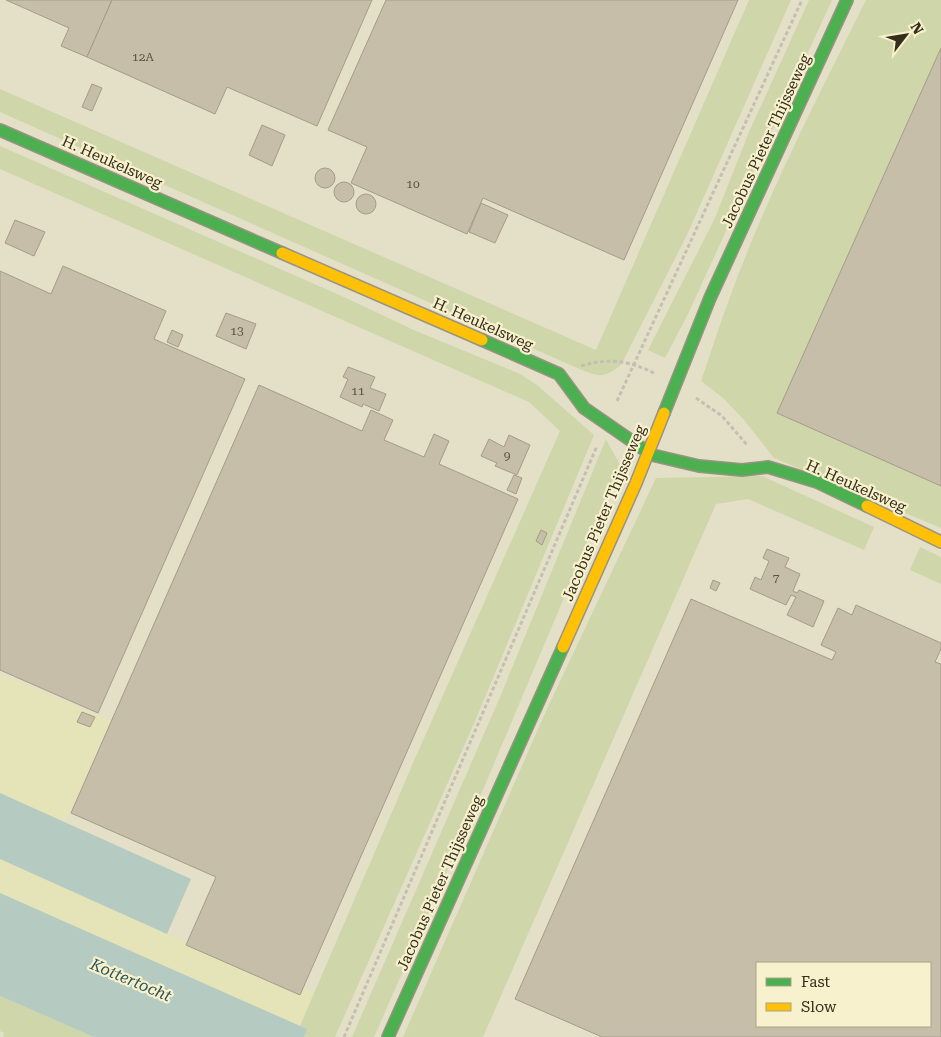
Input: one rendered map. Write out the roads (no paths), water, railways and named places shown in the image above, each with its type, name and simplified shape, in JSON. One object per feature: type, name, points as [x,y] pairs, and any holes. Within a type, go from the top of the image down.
[{"type":"street","name":"Jacobus Pieter Thijsseweg","points":[[388,1037],[636,483],[710,298],[847,0]]},
{"type":"street","name":"H. Heukelsweg","points":[[0,130],[559,374],[584,408],[652,455],[699,466],[742,470],[768,467],[817,482],[941,542]]},
{"type":"water","points":[[0,793],[191,879],[167,934],[0,859]]},
{"type":"water","name":"Kottertocht","points":[[0,893],[307,1029],[304,1037],[94,1037],[0,996]]}]
